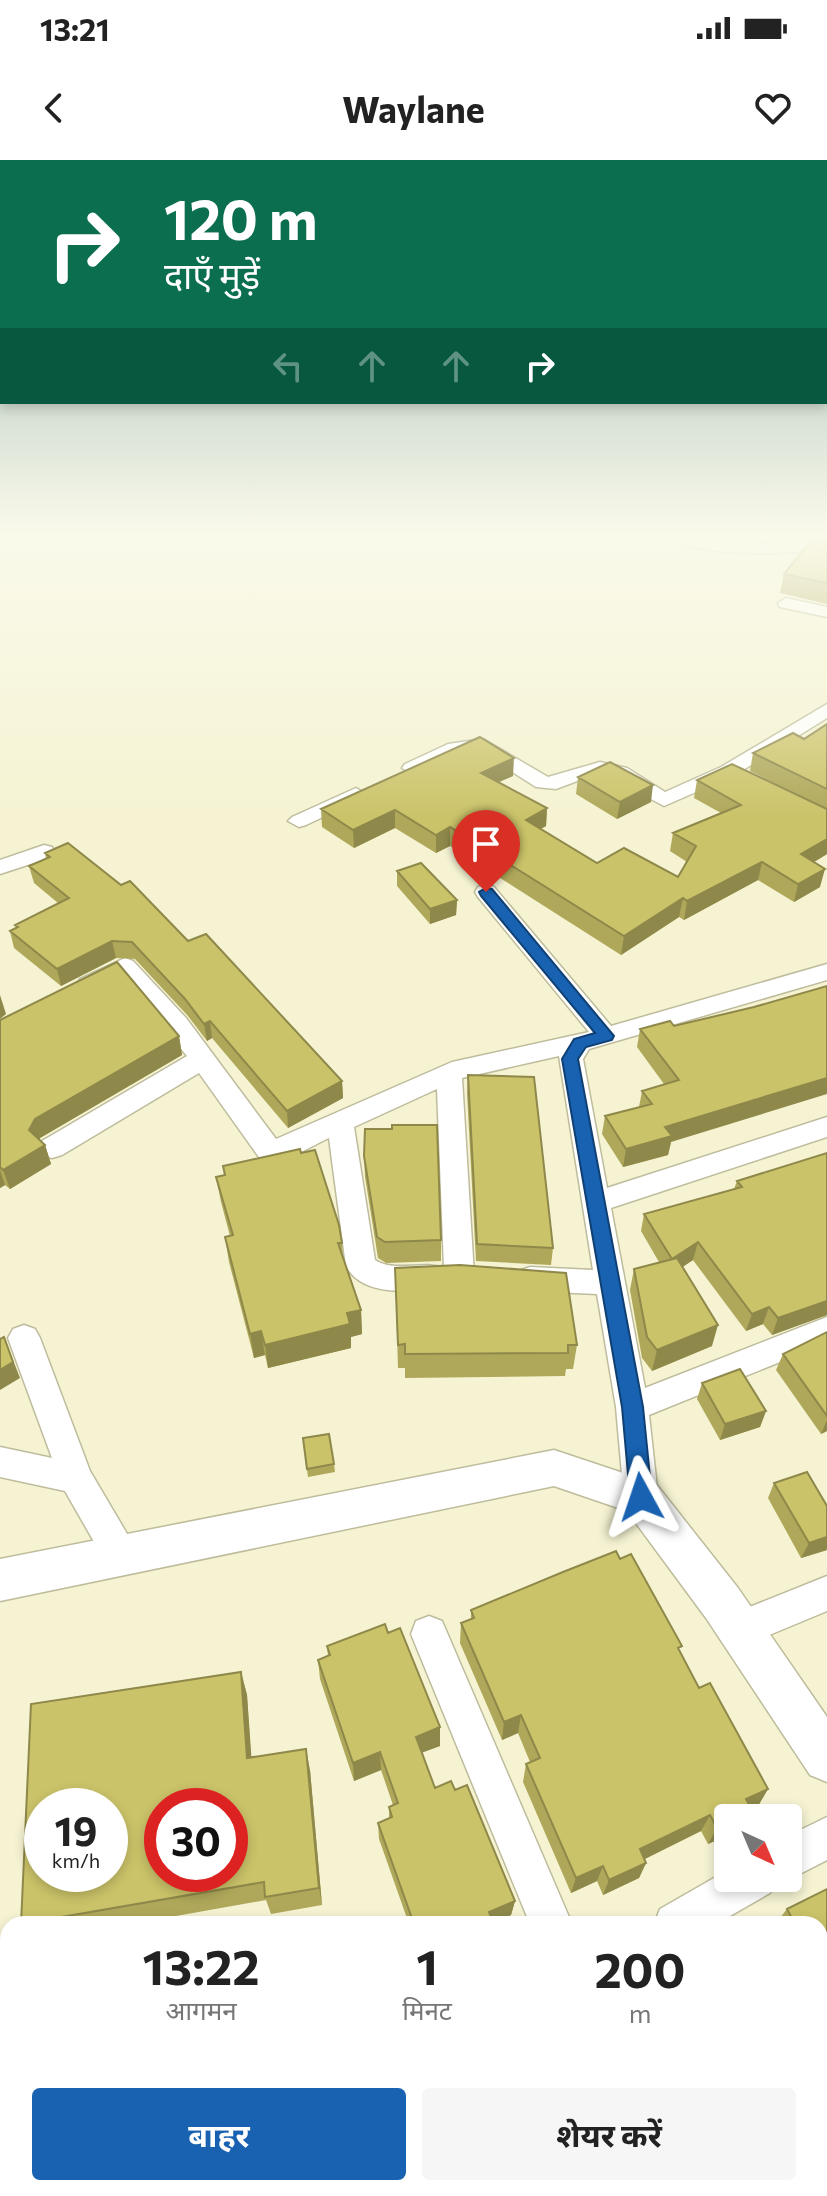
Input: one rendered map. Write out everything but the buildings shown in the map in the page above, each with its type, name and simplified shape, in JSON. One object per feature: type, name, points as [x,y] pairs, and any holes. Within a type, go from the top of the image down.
[{"type":"street","points":[[398,775],[455,748],[483,745],[543,783],[554,785],[593,768],[615,770],[664,800],[728,771],[827,710]]},
{"type":"street","points":[[728,771],[756,785]]},
{"type":"street","points":[[299,821],[370,788]]},
{"type":"street","points":[[0,867],[44,852]]},
{"type":"street","points":[[486,892],[593,1040]]},
{"type":"street","points":[[69,996],[125,966],[177,1024],[271,1153],[461,1068],[593,1040],[827,972]]},
{"type":"street","points":[[593,1040],[570,1059],[632,1407],[641,1497],[740,1629],[827,1758]]},
{"type":"street","points":[[52,1148],[202,1059]]},
{"type":"street","points":[[449,1073],[459,1275]]},
{"type":"street","points":[[340,1122],[361,1266],[380,1278],[459,1275],[609,1283]]},
{"type":"street","points":[[594,1203],[827,1127]]},
{"type":"street","points":[[632,1407],[827,1330]]},
{"type":"street","points":[[24,1338],[76,1478],[121,1556]]},
{"type":"street","points":[[0,1462],[76,1478]]},
{"type":"street","points":[[0,1580],[554,1468],[641,1497]]},
{"type":"street","points":[[740,1629],[827,1593]]},
{"type":"street","points":[[429,1634],[548,1916]]},
{"type":"street","points":[[802,1851],[827,1837]]},
{"type":"street","points":[[689,1916],[731,1892]]},
{"type":"route","points":[[486,892],[606,1036],[580,1043],[570,1059],[632,1407],[641,1497]]}]
